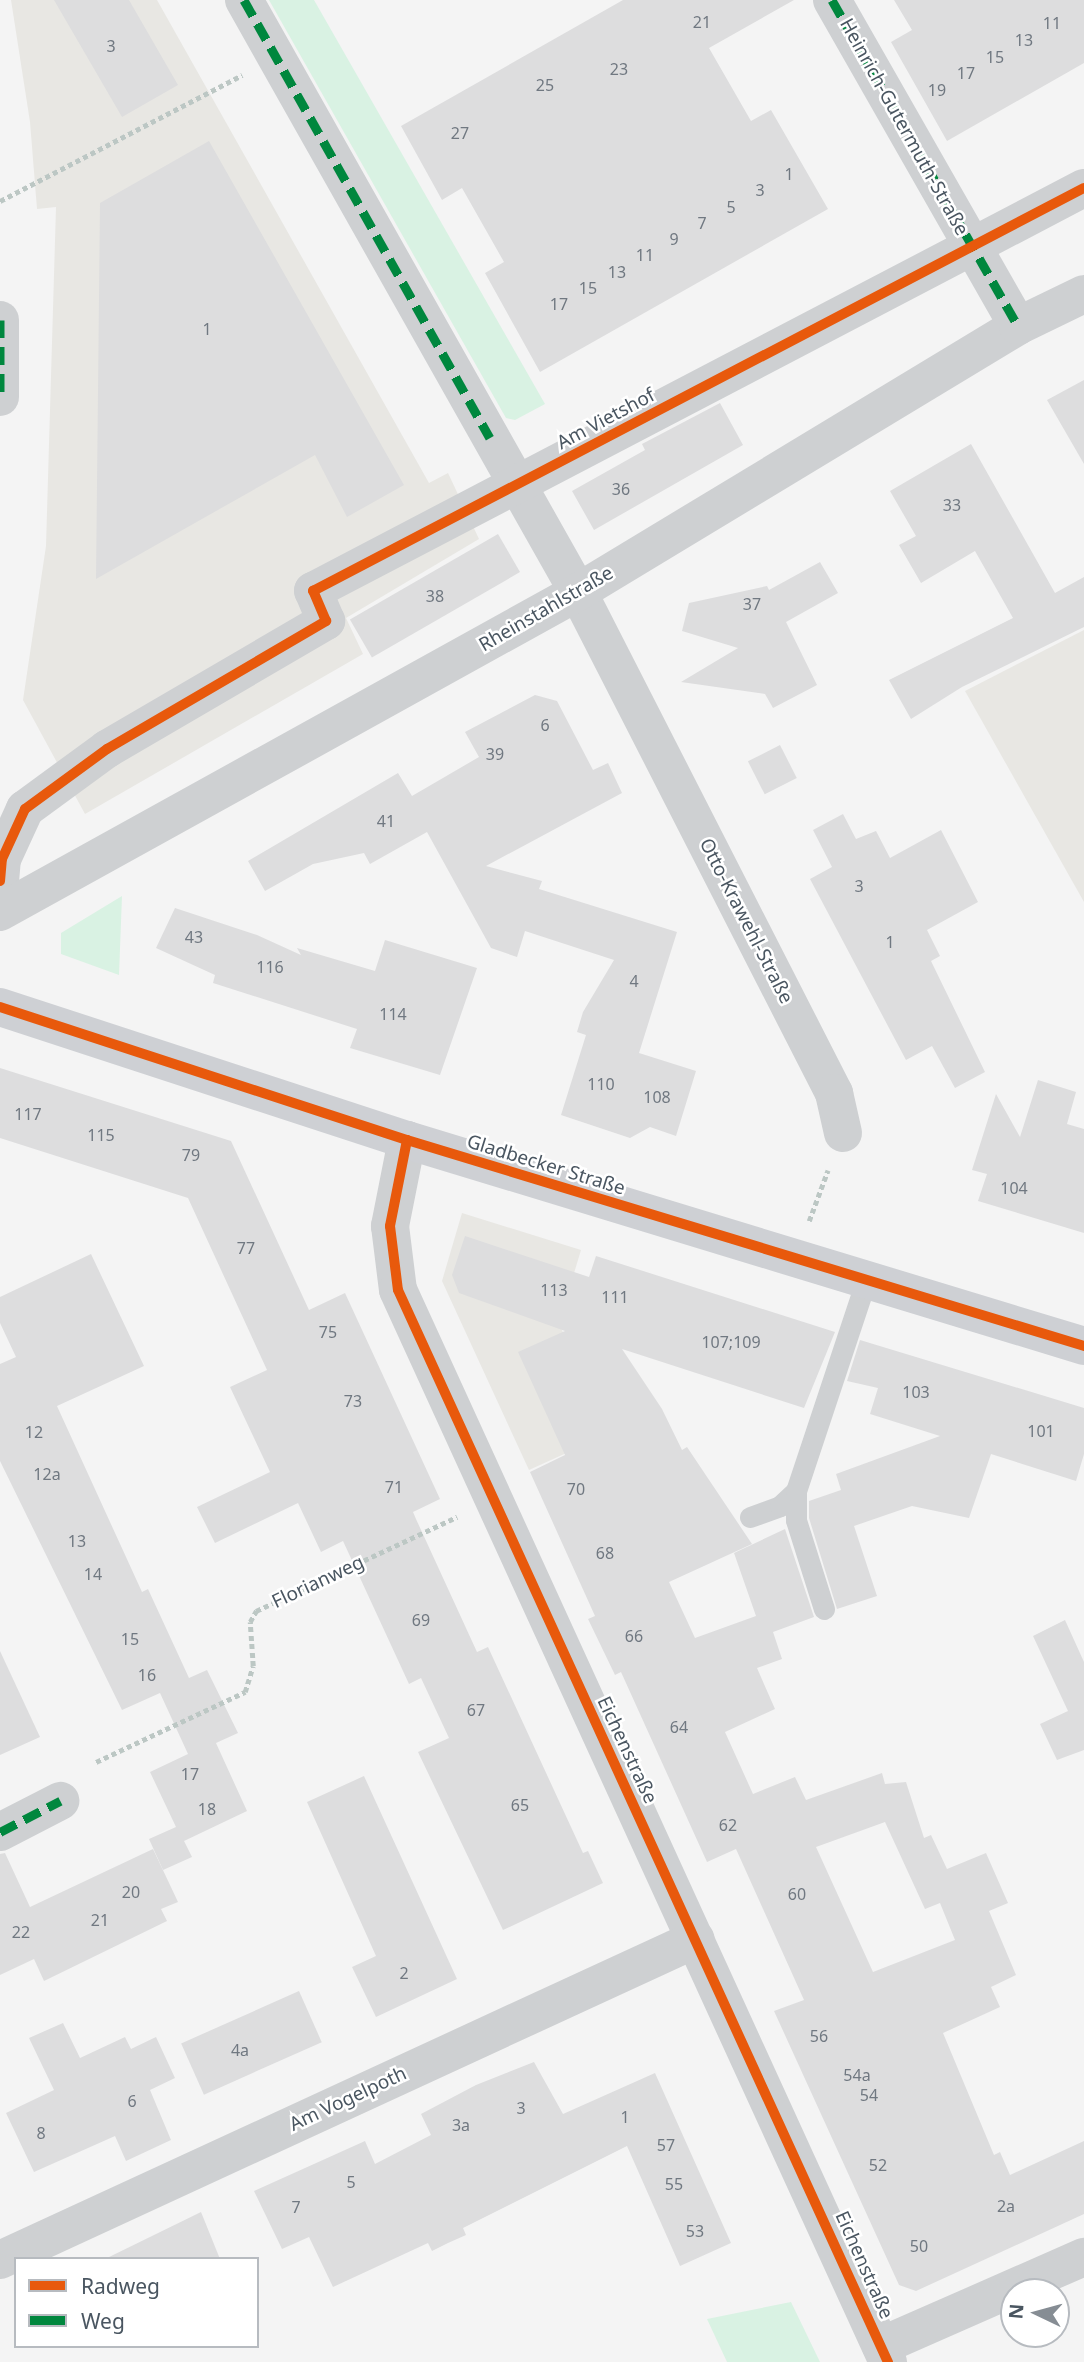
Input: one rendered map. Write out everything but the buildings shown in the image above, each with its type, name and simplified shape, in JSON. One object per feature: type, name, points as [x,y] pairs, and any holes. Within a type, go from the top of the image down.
[{"type":"main road","name":"Gladbecker Straße","points":[[0,1007],[407,1140],[794,1260],[1084,1346]]},
{"type":"street","points":[[244,0],[578,592]]},
{"type":"street","name":"Heinrich-Gutermuth-Straße","points":[[832,0],[1018,326]]},
{"type":"street","points":[[972,248],[1084,188]]},
{"type":"street","name":"Am Vietshof","points":[[0,881],[2,859],[25,808],[86,764],[326,621],[313,590],[972,248]]},
{"type":"street","name":"Rheinstahlstraße","points":[[0,912],[578,592],[1018,326],[1084,294]]},
{"type":"street","points":[[0,320],[0,397]]},
{"type":"street","name":"Otto-Krawehl-Straße","points":[[578,592],[834,1093],[843,1133]]},
{"type":"street","name":"Eichenstraße","points":[[407,1140],[390,1226],[398,1290],[491,1501],[885,2354]]},
{"type":"street","points":[[0,1832],[60,1801]]},
{"type":"street","name":"Am Vogelpoth","points":[[0,2260],[696,1940]]},
{"type":"street","points":[[885,2354],[1084,2257]]},
{"type":"lane","points":[[824,1609],[796,1520],[796,1491],[866,1281]]},
{"type":"lane","points":[[750,1517],[780,1506],[796,1491]]},
{"type":"path","points":[[0,201],[277,57]]},
{"type":"path","points":[[794,1260],[843,1133]]},
{"type":"shaded area","points":[[11,0],[157,0],[429,483],[448,473],[479,539],[346,618],[363,654],[85,814],[23,700],[46,546],[56,207],[37,209],[30,122]]},
{"type":"shaded area","points":[[1084,630],[1084,902],[965,691]]},
{"type":"shaded area","points":[[462,1213],[581,1250],[559,1323],[606,1435],[529,1470],[442,1281]]},
{"type":"green space","points":[[269,0],[314,0],[545,404],[515,420],[506,418]]},
{"type":"green space","points":[[122,896],[119,975],[61,954],[61,933]]},
{"type":"green space","points":[[791,2302],[820,2362],[727,2362],[707,2319]]},
{"type":"marked path","points":[[244,0],[490,438]]},
{"type":"marked path","points":[[832,0],[1018,326]]},
{"type":"marked path","points":[[0,320],[0,397]]},
{"type":"marked path","points":[[0,1832],[60,1801]]},
{"type":"cycle path","points":[[0,881],[2,859],[25,809],[107,749],[326,621],[313,591],[1084,188]]},
{"type":"cycle path","points":[[0,1007],[407,1140],[1084,1346]]},
{"type":"cycle path","points":[[407,1140],[390,1226],[398,1290],[888,2362]]}]
